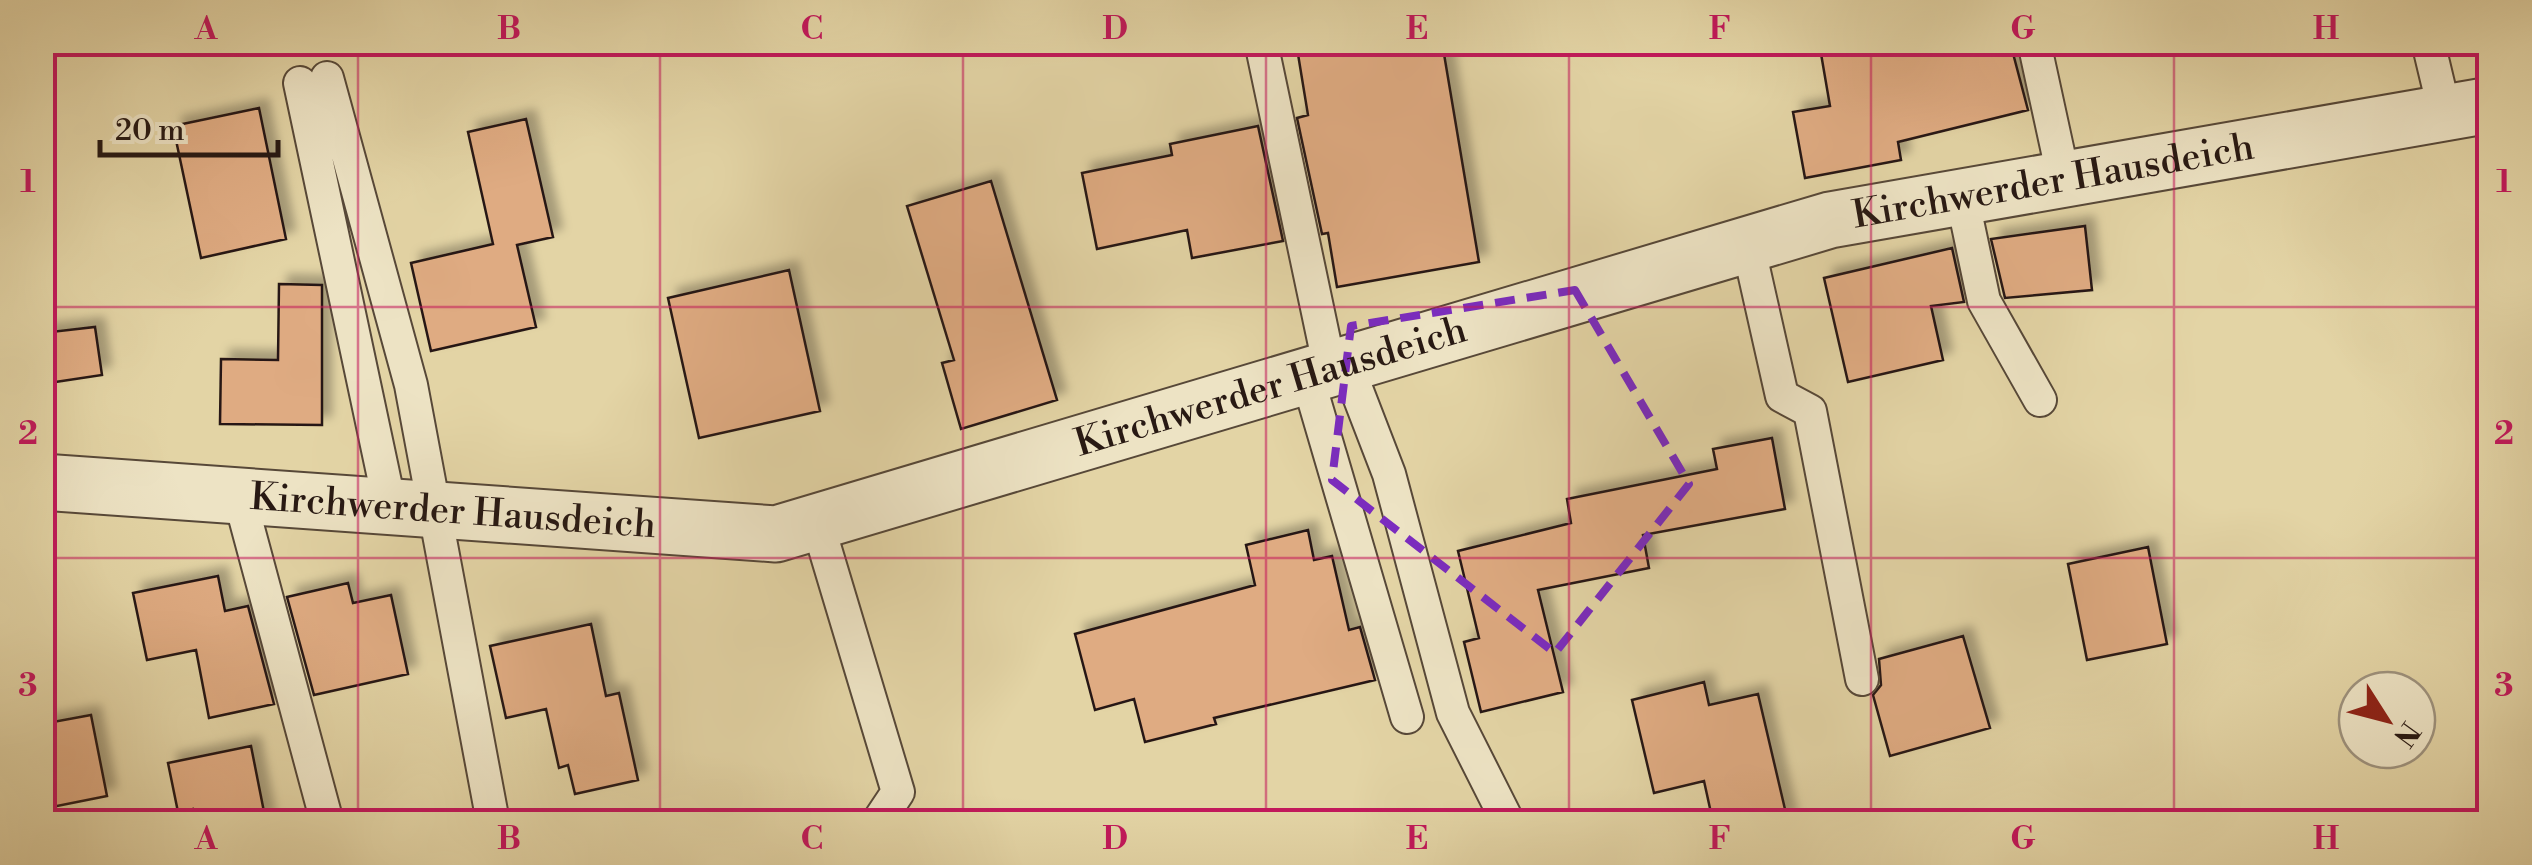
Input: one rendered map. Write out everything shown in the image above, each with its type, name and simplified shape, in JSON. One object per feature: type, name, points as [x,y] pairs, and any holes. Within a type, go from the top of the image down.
[{"type":"street","name":"Kirchwerder Hausdeich","points":[[42,482],[776,534],[1830,220],[2468,109]]},
{"type":"lane","points":[[1261,42],[1328,370],[1407,717]]},
{"type":"lane","points":[[2034,42],[2064,180]]},
{"type":"lane","points":[[2428,42],[2468,109]]},
{"type":"lane","points":[[412,508],[411,385],[314,80],[412,508],[493,822]]},
{"type":"lane","points":[[1962,197],[1984,302],[2040,400]]},
{"type":"lane","points":[[1748,245],[1782,396],[1810,411],[1862,679]]},
{"type":"lane","points":[[1328,370],[1388,474],[1453,713],[1508,822]]},
{"type":"lane","points":[[239,495],[327,822]]},
{"type":"lane","points":[[817,522],[898,792],[878,822]]},
{"type":"highlighted area","points":[[1575,290],[1689,484],[1555,653],[1332,480],[1351,326]]},
{"type":"building","points":[[1296,42],[1442,42],[1479,262],[1337,287],[1328,233],[1322,234],[1297,118],[1308,115]]},
{"type":"building","points":[[1819,42],[2010,42],[2028,110],[1898,142],[1901,160],[1805,178],[1793,112],[1830,106]]},
{"type":"building","points":[[259,108],[286,239],[201,258],[173,126]]},
{"type":"building","points":[[526,119],[553,237],[517,245],[536,327],[431,351],[411,263],[493,244],[468,132]]},
{"type":"building","points":[[1258,126],[1283,241],[1192,258],[1187,230],[1097,249],[1082,173],[1172,155],[1170,144]]},
{"type":"building","points":[[991,181],[1057,400],[961,429],[942,363],[954,360],[907,206]]},
{"type":"building","points":[[2085,226],[2092,290],[2005,298],[1991,239]]},
{"type":"building","points":[[1952,248],[1964,302],[1931,306],[1943,360],[1848,382],[1824,278]]},
{"type":"building","points":[[789,270],[820,411],[699,438],[668,298]]},
{"type":"building","points":[[279,284],[322,285],[322,425],[220,424],[221,359],[278,360]]},
{"type":"building","points":[[95,327],[102,375],[42,384],[42,333]]},
{"type":"building","points":[[1772,438],[1785,509],[1643,535],[1649,568],[1538,590],[1563,692],[1481,712],[1464,642],[1479,638],[1458,551],[1571,523],[1567,499],[1717,469],[1713,449]]},
{"type":"building","points":[[1308,530],[1314,560],[1332,556],[1349,630],[1360,627],[1375,680],[1214,718],[1216,724],[1145,742],[1134,699],[1095,710],[1075,634],[1255,585],[1246,545]]},
{"type":"building","points":[[2148,547],[2167,644],[2087,660],[2068,564]]},
{"type":"building","points":[[218,576],[225,611],[248,606],[274,704],[209,718],[196,650],[147,660],[133,593]]},
{"type":"building","points":[[348,583],[353,603],[391,595],[408,674],[314,695],[287,597]]},
{"type":"building","points":[[591,624],[606,696],[619,693],[638,780],[575,794],[568,765],[559,768],[546,709],[506,718],[490,646]]},
{"type":"building","points":[[1963,636],[1990,728],[1890,756],[1873,695],[1881,685],[1879,659]]},
{"type":"building","points":[[1704,682],[1709,705],[1758,694],[1788,822],[1713,822],[1704,781],[1654,793],[1632,700]]},
{"type":"building","points":[[91,715],[107,796],[42,809],[42,724]]},
{"type":"building","points":[[251,746],[266,822],[196,822],[193,809],[178,812],[168,763]]}]
